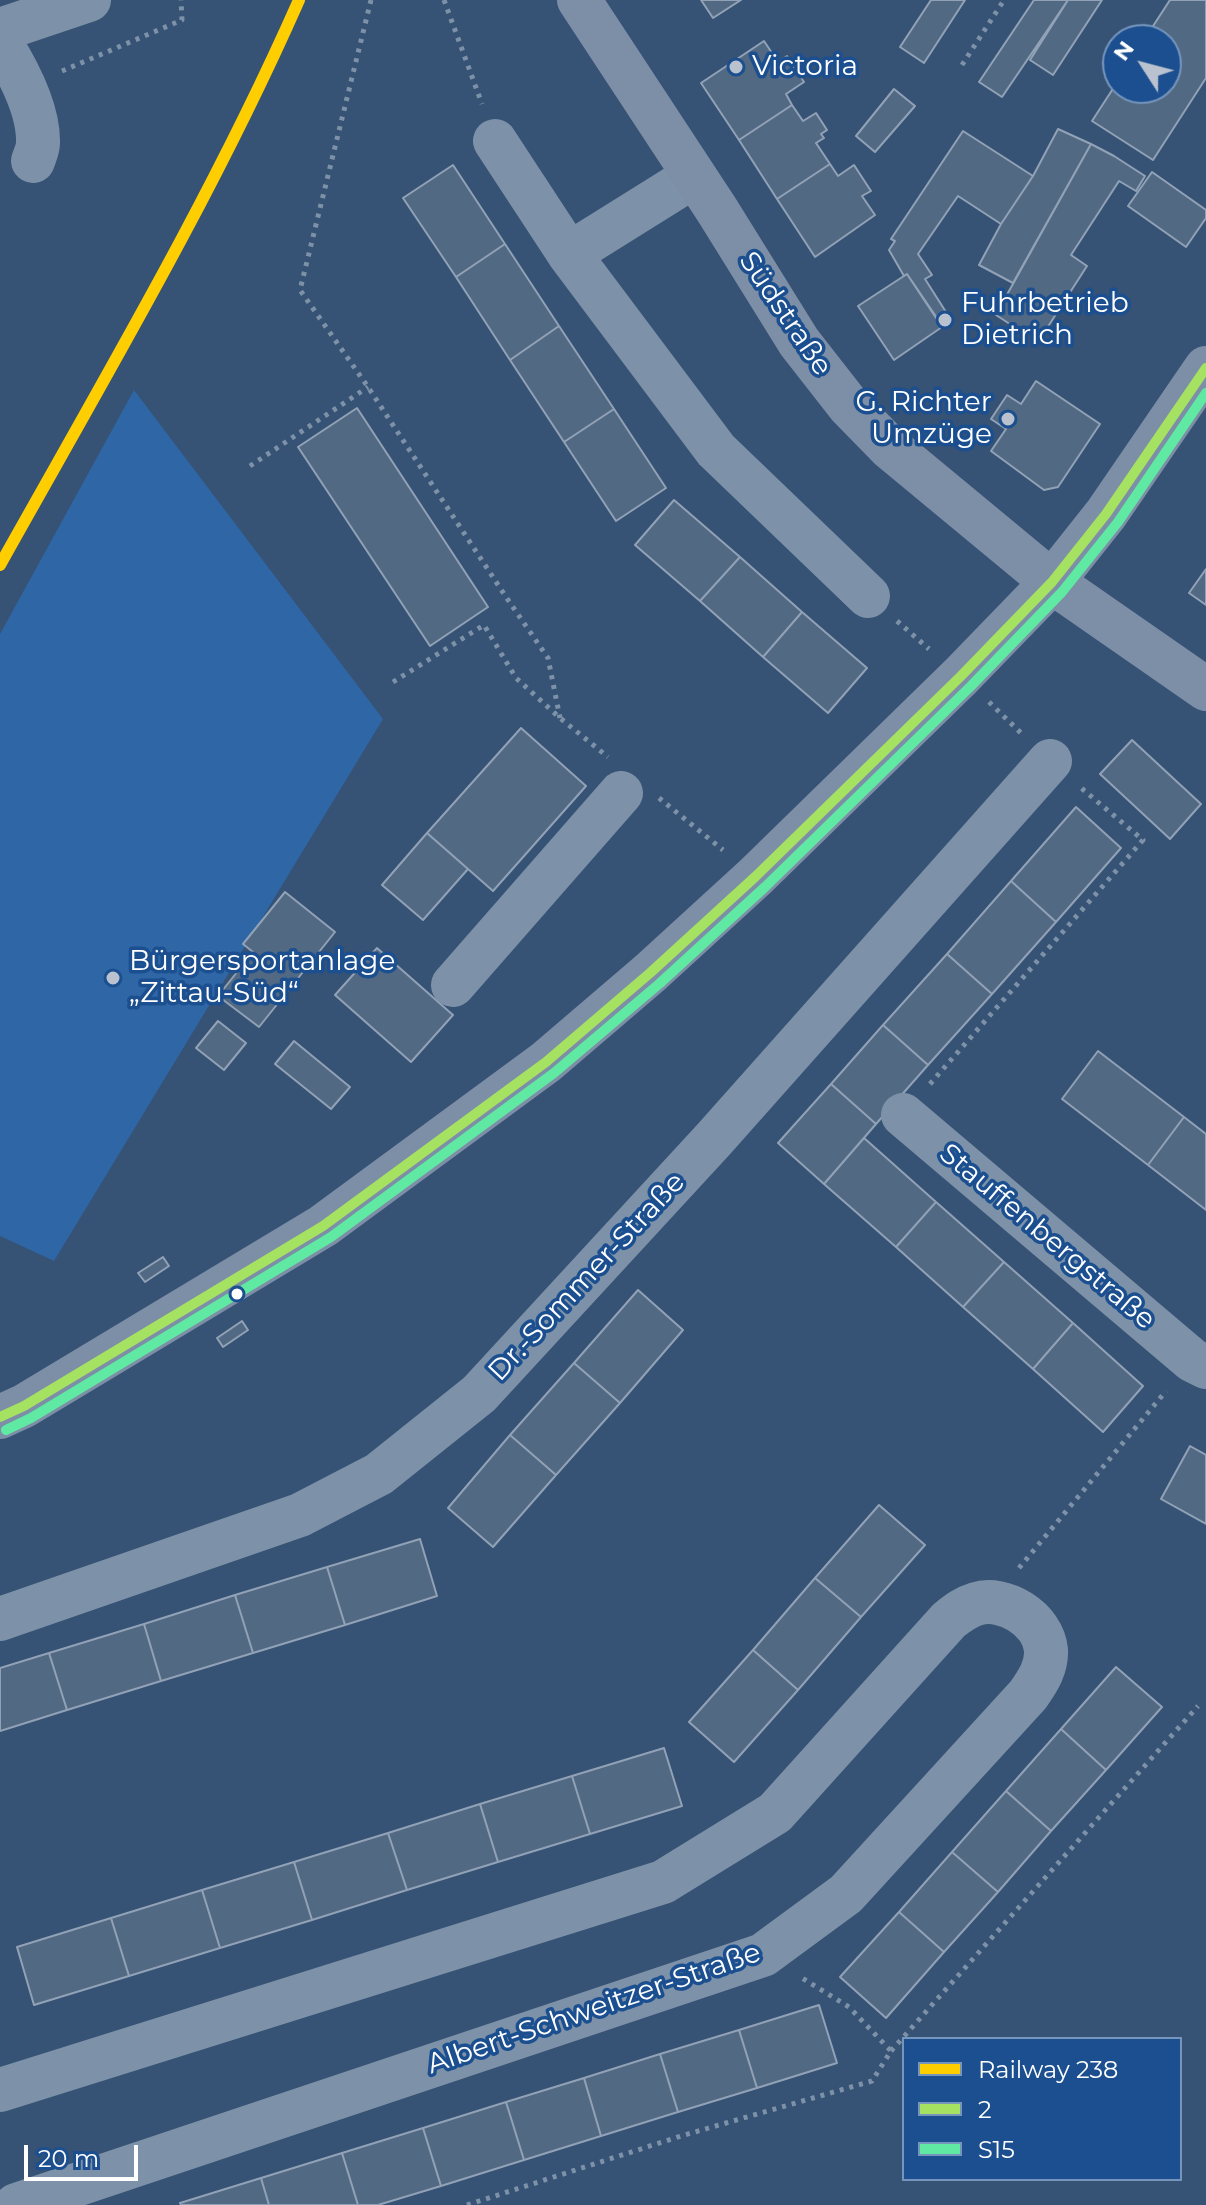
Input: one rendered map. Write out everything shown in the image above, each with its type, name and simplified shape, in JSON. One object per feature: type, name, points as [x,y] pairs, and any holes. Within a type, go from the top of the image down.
[{"type":"main road","name":"Südstraße","points":[[579,0],[799,342],[849,406],[923,477],[1052,582],[1206,689]]},
{"type":"main road","points":[[0,1417],[24,1406],[323,1226],[546,1062],[650,973],[755,877],[961,676],[1052,582],[1106,514],[1206,368]]},
{"type":"street","points":[[0,30],[89,0]]},
{"type":"street","points":[[0,42],[24,87],[34,115],[39,144],[33,161]]},
{"type":"street","points":[[495,141],[569,254],[716,450],[868,596]]},
{"type":"street","points":[[569,254],[694,176]]},
{"type":"street","name":"Dr.-Sommer-Straße","points":[[0,1619],[300,1515],[379,1474],[479,1394],[714,1139],[1050,761]]},
{"type":"street","points":[[453,985],[621,793]]},
{"type":"street","name":"Stauffenbergstraße","points":[[903,1115],[1201,1355]]},
{"type":"street","points":[[0,2090],[663,1882],[775,1813],[949,1620],[973,1604],[991,1602]]},
{"type":"street","name":"Albert-Schweitzer-Straße","points":[[16,2205],[763,1955],[846,1894],[1034,1686],[1045,1660],[1044,1641],[1040,1633],[1020,1612],[991,1602]]},
{"type":"path","points":[[24,87],[182,20],[181,0]]},
{"type":"path","points":[[371,0],[300,290],[548,658],[560,718],[516,678],[484,625],[393,682]]},
{"type":"path","points":[[444,0],[495,141]]},
{"type":"path","points":[[962,65],[1004,0]]},
{"type":"path","points":[[250,466],[368,387]]},
{"type":"path","points":[[868,596],[930,649],[938,640]]},
{"type":"path","points":[[903,1115],[1143,840],[1050,761],[987,701]]},
{"type":"path","points":[[991,1602],[1201,1355]]},
{"type":"path","points":[[903,2037],[1198,1706]]},
{"type":"path","points":[[763,1955],[849,2007],[891,2051]]},
{"type":"path","points":[[467,2205],[681,2136],[872,2081],[902,2039]]},
{"type":"shaded area","name":"Bürgersportanlage „Zittau-Süd“","points":[[134,390],[383,719],[54,1261],[0,1236],[0,634]]},
{"type":"building","points":[[701,0],[741,0],[713,18]]},
{"type":"building","points":[[931,0],[965,0],[924,63],[900,47]]},
{"type":"building","points":[[1034,0],[1068,0],[1002,97],[979,82]]},
{"type":"building","points":[[1068,0],[1102,0],[1053,75],[1030,60]]},
{"type":"building","points":[[1170,0],[1206,0],[1206,78],[1153,160],[1092,121],[1103,104],[1182,104],[1182,24],[1154,24]]},
{"type":"building","points":[[764,41],[778,62],[787,56],[804,82],[786,94],[792,105],[739,140],[701,83]]},
{"type":"building","points":[[894,89],[915,106],[875,152],[856,136]]},
{"type":"building","points":[[792,105],[803,121],[816,113],[827,130],[821,134],[824,138],[816,143],[830,164],[777,199],[739,140]]},
{"type":"building","points":[[1058,129],[1091,144],[1013,283],[979,265]]},
{"type":"building","points":[[963,131],[1033,176],[1001,224],[958,196],[918,254],[932,275],[925,279],[946,312],[937,318],[907,274],[904,276],[889,250],[895,241],[891,239]]},
{"type":"building","points":[[1091,144],[1145,176],[1136,191],[1119,181],[1071,255],[1087,266],[1040,339],[1024,329],[1022,332],[993,313],[1004,300]]},
{"type":"building","points":[[830,164],[838,176],[854,165],[871,191],[862,196],[875,215],[815,257],[777,199]]},
{"type":"building","points":[[453,165],[505,244],[456,277],[403,198]]},
{"type":"building","points":[[1152,172],[1206,210],[1206,218],[1186,247],[1128,206]]},
{"type":"building","points":[[505,244],[559,326],[510,360],[456,277]]},
{"type":"building","points":[[907,274],[942,327],[894,360],[858,306]]},
{"type":"building","points":[[559,326],[614,409],[564,442],[510,360]]},
{"type":"building","points":[[1036,381],[1100,424],[1058,487],[1044,490],[991,451],[1006,429],[991,419],[1007,395],[1021,404]]},
{"type":"building","points":[[357,408],[488,607],[430,646],[298,447]]},
{"type":"building","points":[[614,409],[666,488],[616,521],[564,442]]},
{"type":"building","points":[[674,500],[740,557],[700,601],[635,545]]},
{"type":"building","points":[[740,557],[802,612],[763,657],[700,601]]},
{"type":"building","points":[[1206,569],[1206,605],[1189,593]]},
{"type":"building","points":[[802,612],[867,668],[828,713],[763,657]]},
{"type":"building","points":[[521,728],[586,786],[493,891],[427,833]]},
{"type":"building","points":[[1132,740],[1201,804],[1170,839],[1100,774]]},
{"type":"building","points":[[1076,807],[1121,848],[1056,922],[1011,881]]},
{"type":"building","points":[[427,833],[468,869],[423,920],[382,885]]},
{"type":"building","points":[[1011,881],[1056,922],[992,994],[947,954]]},
{"type":"building","points":[[285,892],[335,932],[259,1027],[218,996],[253,952],[243,944]]},
{"type":"building","points":[[377,948],[453,1015],[411,1062],[335,995]]},
{"type":"building","points":[[947,954],[992,994],[928,1065],[883,1025]]},
{"type":"building","points":[[218,1021],[246,1043],[224,1070],[196,1048]]},
{"type":"building","points":[[883,1025],[928,1065],[876,1124],[831,1084]]},
{"type":"building","points":[[294,1041],[350,1087],[331,1109],[275,1064]]},
{"type":"building","points":[[1098,1051],[1184,1117],[1148,1165],[1062,1099]]},
{"type":"building","points":[[831,1084],[876,1124],[824,1184],[778,1143]]},
{"type":"building","points":[[1184,1117],[1206,1134],[1206,1210],[1148,1165]]},
{"type":"building","points":[[864,1138],[936,1202],[896,1247],[824,1184]]},
{"type":"building","points":[[936,1202],[1004,1262],[963,1307],[896,1247]]},
{"type":"building","points":[[163,1257],[169,1266],[145,1282],[138,1273]]},
{"type":"building","points":[[1004,1262],[1073,1323],[1033,1369],[963,1307]]},
{"type":"building","points":[[638,1290],[683,1330],[620,1403],[574,1363]]},
{"type":"building","points":[[242,1321],[248,1330],[223,1347],[217,1338]]},
{"type":"building","points":[[1073,1323],[1143,1386],[1103,1432],[1033,1369]]},
{"type":"building","points":[[574,1363],[620,1403],[556,1475],[510,1435]]},
{"type":"building","points":[[510,1435],[556,1475],[493,1547],[448,1508]]},
{"type":"building","points":[[1190,1446],[1206,1455],[1206,1524],[1161,1499]]},
{"type":"building","points":[[879,1505],[925,1545],[861,1617],[815,1578]]},
{"type":"building","points":[[420,1539],[437,1596],[345,1625],[327,1567]]},
{"type":"building","points":[[327,1567],[345,1625],[253,1653],[235,1595]]},
{"type":"building","points":[[815,1578],[861,1617],[798,1690],[753,1650]]},
{"type":"building","points":[[235,1595],[253,1653],[161,1681],[144,1624]]},
{"type":"building","points":[[144,1624],[161,1681],[67,1710],[49,1653]]},
{"type":"building","points":[[753,1650],[798,1690],[734,1762],[689,1722]]},
{"type":"building","points":[[49,1653],[67,1710],[0,1731],[0,1668]]},
{"type":"building","points":[[1116,1667],[1162,1707],[1106,1770],[1061,1729]]},
{"type":"building","points":[[1061,1729],[1106,1770],[1051,1831],[1006,1791]]},
{"type":"building","points":[[664,1748],[682,1806],[590,1834],[572,1776]]},
{"type":"building","points":[[572,1776],[590,1834],[498,1862],[480,1804]]},
{"type":"building","points":[[1006,1791],[1051,1831],[998,1892],[952,1852]]},
{"type":"building","points":[[480,1804],[498,1862],[407,1890],[388,1833]]},
{"type":"building","points":[[388,1833],[407,1890],[312,1920],[294,1862]]},
{"type":"building","points":[[952,1852],[998,1892],[944,1952],[899,1912]]},
{"type":"building","points":[[294,1862],[312,1920],[220,1948],[202,1890]]},
{"type":"building","points":[[202,1890],[220,1948],[129,1976],[111,1918]]},
{"type":"building","points":[[899,1912],[944,1952],[886,2018],[840,1977]]},
{"type":"building","points":[[111,1918],[129,1976],[34,2005],[17,1947]]},
{"type":"building","points":[[819,2005],[837,2063],[757,2088],[739,2030]]},
{"type":"building","points":[[739,2030],[757,2088],[678,2112],[660,2054]]},
{"type":"building","points":[[660,2054],[678,2112],[601,2136],[584,2078]]},
{"type":"building","points":[[584,2078],[601,2136],[524,2160],[506,2102]]},
{"type":"building","points":[[506,2102],[524,2160],[441,2186],[423,2128]]},
{"type":"building","points":[[423,2128],[441,2186],[378,2205],[358,2205],[342,2153]]},
{"type":"building","points":[[342,2153],[358,2205],[269,2205],[261,2178]]},
{"type":"building","points":[[261,2178],[269,2205],[180,2203]]},
{"type":"rail line","name":"238","points":[[0,565],[194,215],[299,0]]},
{"type":"transit line","name":"2","points":[[0,1417],[24,1406],[323,1226],[546,1062],[650,973],[755,877],[961,676],[1052,582],[1106,514],[1206,368]]},
{"type":"transit line","name":"S15","points":[[6,1430],[31,1418],[331,1237],[554,1073],[659,984],[765,887],[971,686],[1062,592],[1118,522],[1206,393]]},
{"type":"place","name":"Victoria","points":[[736,67]]},
{"type":"place","name":"Fuhrbetrieb Dietrich","points":[[945,320]]},
{"type":"place","name":"G. Richter Umzüge","points":[[1008,419]]},
{"type":"place","name":"Bürgersportanlage „Zittau-Süd“","points":[[113,978]]}]
